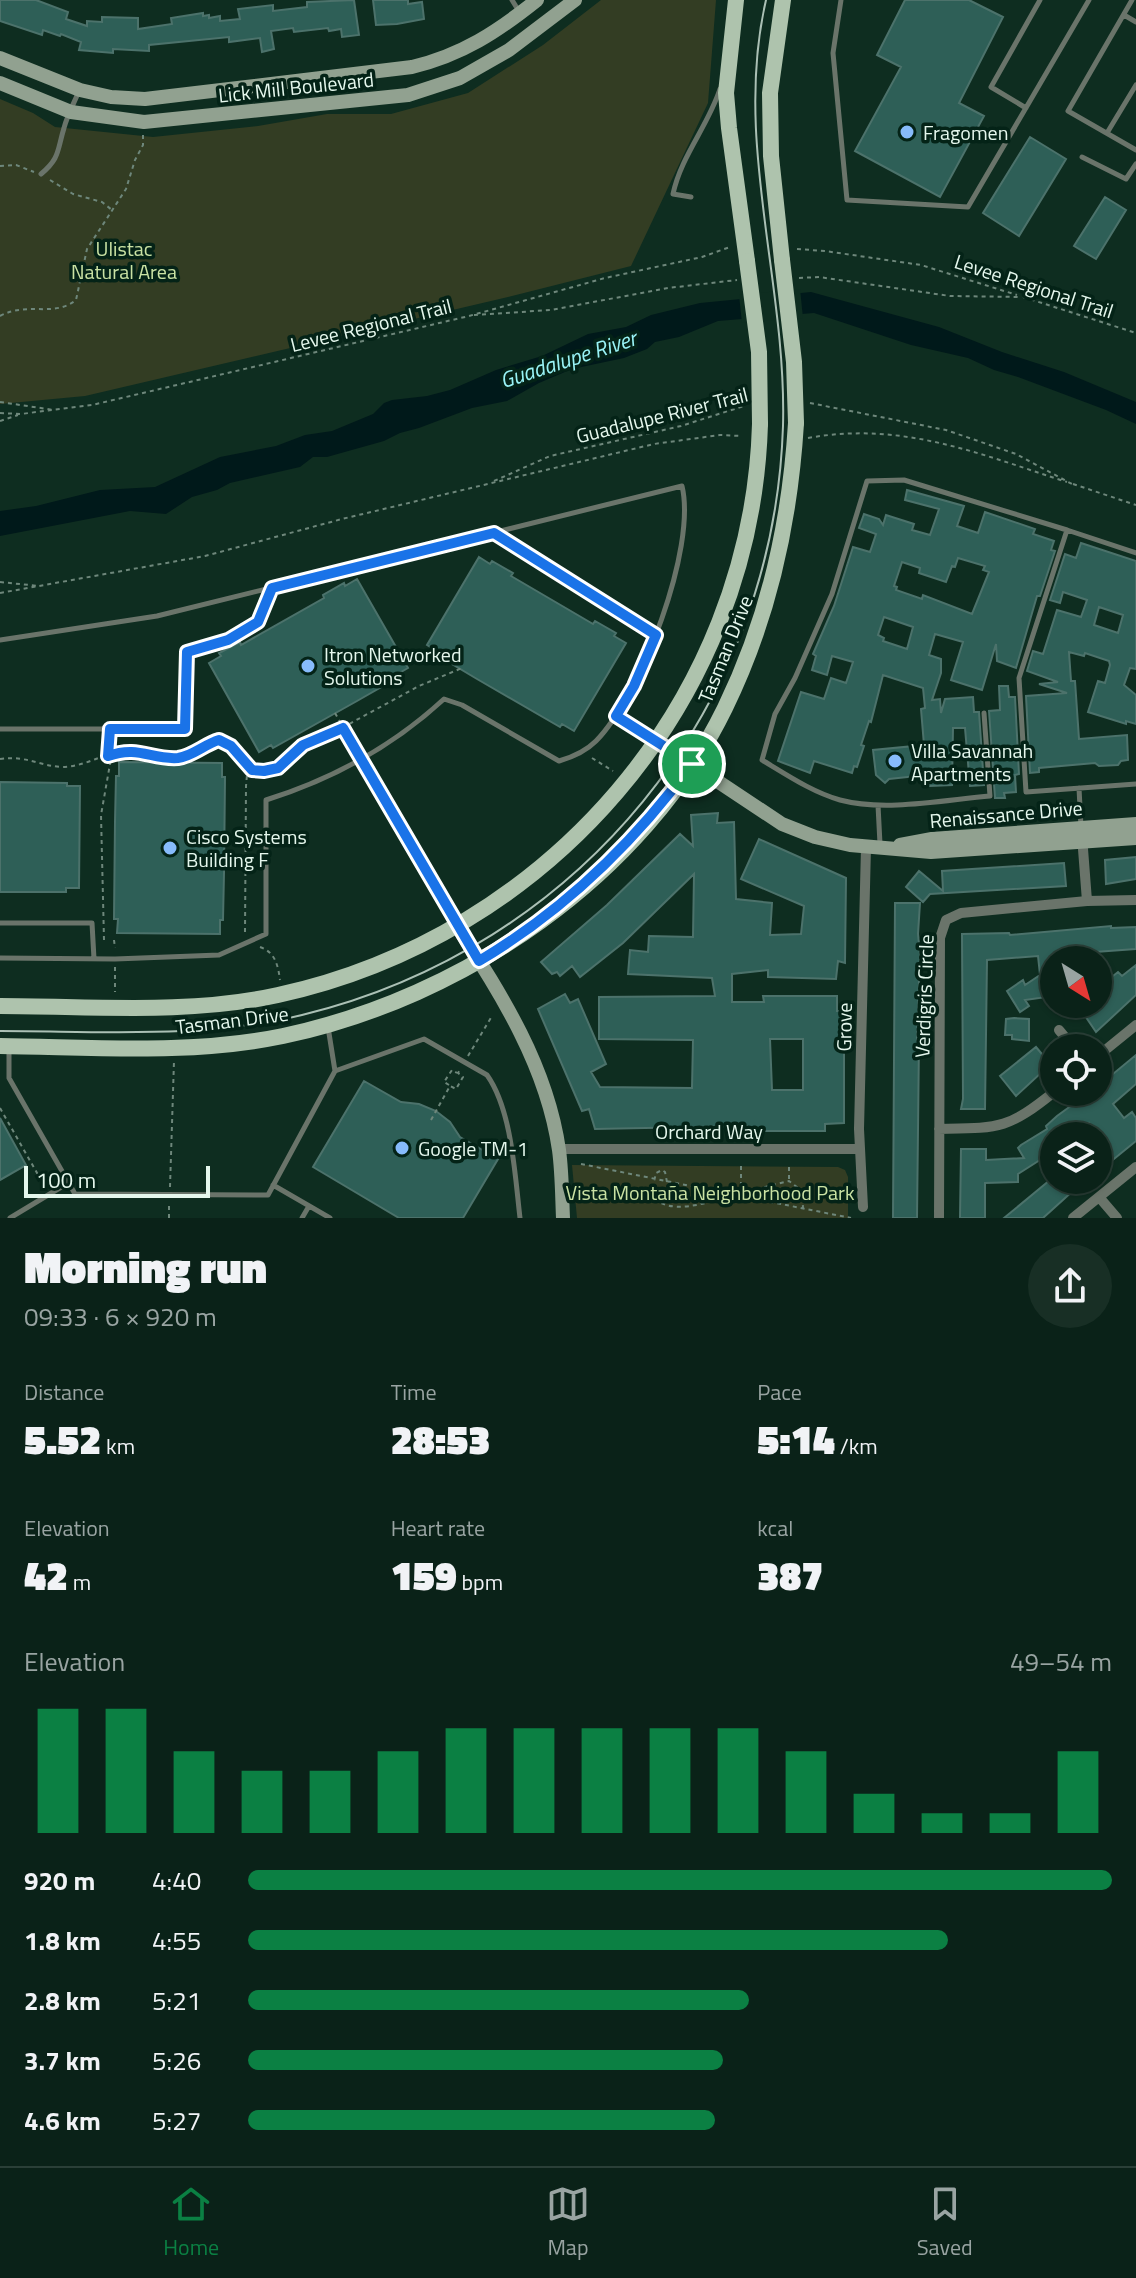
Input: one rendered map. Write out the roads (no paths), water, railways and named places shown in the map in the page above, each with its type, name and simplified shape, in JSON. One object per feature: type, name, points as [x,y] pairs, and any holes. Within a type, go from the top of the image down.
[{"type":"main road","name":"Lick Mill Boulevard","points":[[0,58],[80,90],[111,97],[171,98],[412,67],[446,59],[488,37],[537,0]]},
{"type":"main road","name":"Lick Mill Boulevard","points":[[0,83],[71,112],[144,122],[408,95],[460,78],[497,57],[575,0]]},
{"type":"main road","name":"Tasman Drive","points":[[0,1006],[199,1006],[276,995],[372,967],[457,926],[563,850],[611,800],[657,741],[699,667],[735,580],[753,511],[760,430],[759,352],[726,93],[736,0]]},
{"type":"main road","name":"Tasman Drive","points":[[5,1046],[202,1046],[243,1043],[328,1025],[404,998],[479,961],[545,918],[609,863],[650,820],[692,764],[725,709],[756,635],[787,515],[796,431],[794,362],[771,156],[770,93],[783,0]]},
{"type":"main road","name":"Renaissance Drive","points":[[657,741],[782,824],[815,837],[873,848],[932,839],[1082,835],[1136,838]]},
{"type":"main road","name":"Renaissance Drive","points":[[1082,835],[1136,824]]},
{"type":"main road","points":[[457,926],[506,1004],[530,1053],[548,1103],[559,1149],[563,1218]]},
{"type":"street","points":[[1082,835],[1087,901]]},
{"type":"street","name":"Grove","points":[[863,1207],[859,1149],[873,848]]},
{"type":"street","name":"Verdigris Circle","points":[[939,1218],[940,938],[946,920],[961,913],[1087,901],[1136,900]]},
{"type":"street","points":[[1112,1045],[1136,1025]]},
{"type":"street","points":[[1059,1030],[1062,1034]]},
{"type":"street","points":[[939,1129],[979,1129],[1013,1122],[1040,1102]]},
{"type":"street","name":"Orchard Way","points":[[559,1149],[859,1149]]},
{"type":"street","points":[[1073,1218],[1136,1167]]},
{"type":"street","points":[[1099,1197],[1117,1218]]},
{"type":"lane","points":[[512,0],[521,13]]},
{"type":"lane","points":[[841,0],[833,53],[847,200],[968,207],[1089,0]]},
{"type":"lane","points":[[1026,108],[991,87],[1040,0]]},
{"type":"lane","points":[[1132,0],[1068,111],[1136,150]]},
{"type":"lane","points":[[1124,15],[1136,22]]},
{"type":"lane","points":[[691,197],[673,194],[676,182],[710,117],[728,61]]},
{"type":"lane","points":[[1107,133],[1136,85]]},
{"type":"lane","points":[[41,174],[59,154],[63,129],[80,90]]},
{"type":"lane","points":[[1082,157],[1126,179],[1136,164]]},
{"type":"lane","points":[[984,713],[990,796],[878,805],[842,800],[816,791],[762,760],[775,714],[795,678],[832,594],[867,481],[904,480],[1136,553]]},
{"type":"lane","points":[[0,640],[157,616],[682,486],[686,500],[669,597],[656,635],[634,686],[616,716],[595,743],[576,756],[559,761],[462,705],[444,699],[408,730],[362,760],[327,778],[266,800],[266,934],[219,955],[0,958]]},
{"type":"lane","points":[[1067,530],[1019,678],[1026,792],[1136,784]]},
{"type":"lane","points":[[494,533],[656,635]]},
{"type":"lane","points":[[0,729],[185,729],[187,652],[228,640],[258,622],[272,588]]},
{"type":"lane","points":[[616,716],[657,741]]},
{"type":"lane","points":[[362,760],[457,926]]},
{"type":"lane","points":[[1079,788],[1082,835]]},
{"type":"lane","points":[[873,848],[878,805]]},
{"type":"lane","points":[[0,923],[92,923],[94,959]]},
{"type":"lane","points":[[5,1046],[9,1078],[75,1194],[268,1195],[335,1071],[328,1025]]},
{"type":"lane","points":[[335,1071],[424,1039],[487,1075],[493,1084],[508,1132],[520,1218]]},
{"type":"lane","points":[[10,1218],[68,1183]]},
{"type":"lane","points":[[273,1185],[330,1218]]},
{"type":"lane","points":[[302,1218],[309,1206]]},
{"type":"water","name":"Guadalupe River","points":[[811,292],[939,327],[1064,372],[1136,402],[1136,424],[968,358],[911,345],[814,313],[718,321],[679,337],[655,342],[647,349],[624,358],[572,369],[507,401],[472,408],[384,441],[327,457],[313,457],[300,467],[230,483],[192,497],[166,514],[130,511],[0,536],[0,511],[36,506],[100,490],[155,487],[220,457],[332,431],[373,414],[392,400],[450,390],[496,370],[542,356],[588,334],[626,327],[651,315],[700,303]]},
{"type":"tram line","points":[[0,1031],[152,1032],[228,1028],[302,1015],[402,982],[492,935],[573,874],[643,802],[700,720],[743,628],[771,530],[783,426],[782,372],[755,106],[757,53],[766,0]]},
{"type":"place","name":"Fragomen","points":[[907,132]]},
{"type":"place","name":"Itron Networked Solutions","points":[[308,666]]},
{"type":"place","name":"Villa Savannah Apartments","points":[[895,761]]},
{"type":"place","name":"Cisco Systems Building F","points":[[170,848]]},
{"type":"place","name":"Google TM-1","points":[[402,1148]]},
{"type":"park label","name":"Ulistac Natural Area","points":[[124,260]]},
{"type":"park label","name":"Vista Montaña Neighborhood Park","points":[[710,1192]]}]
